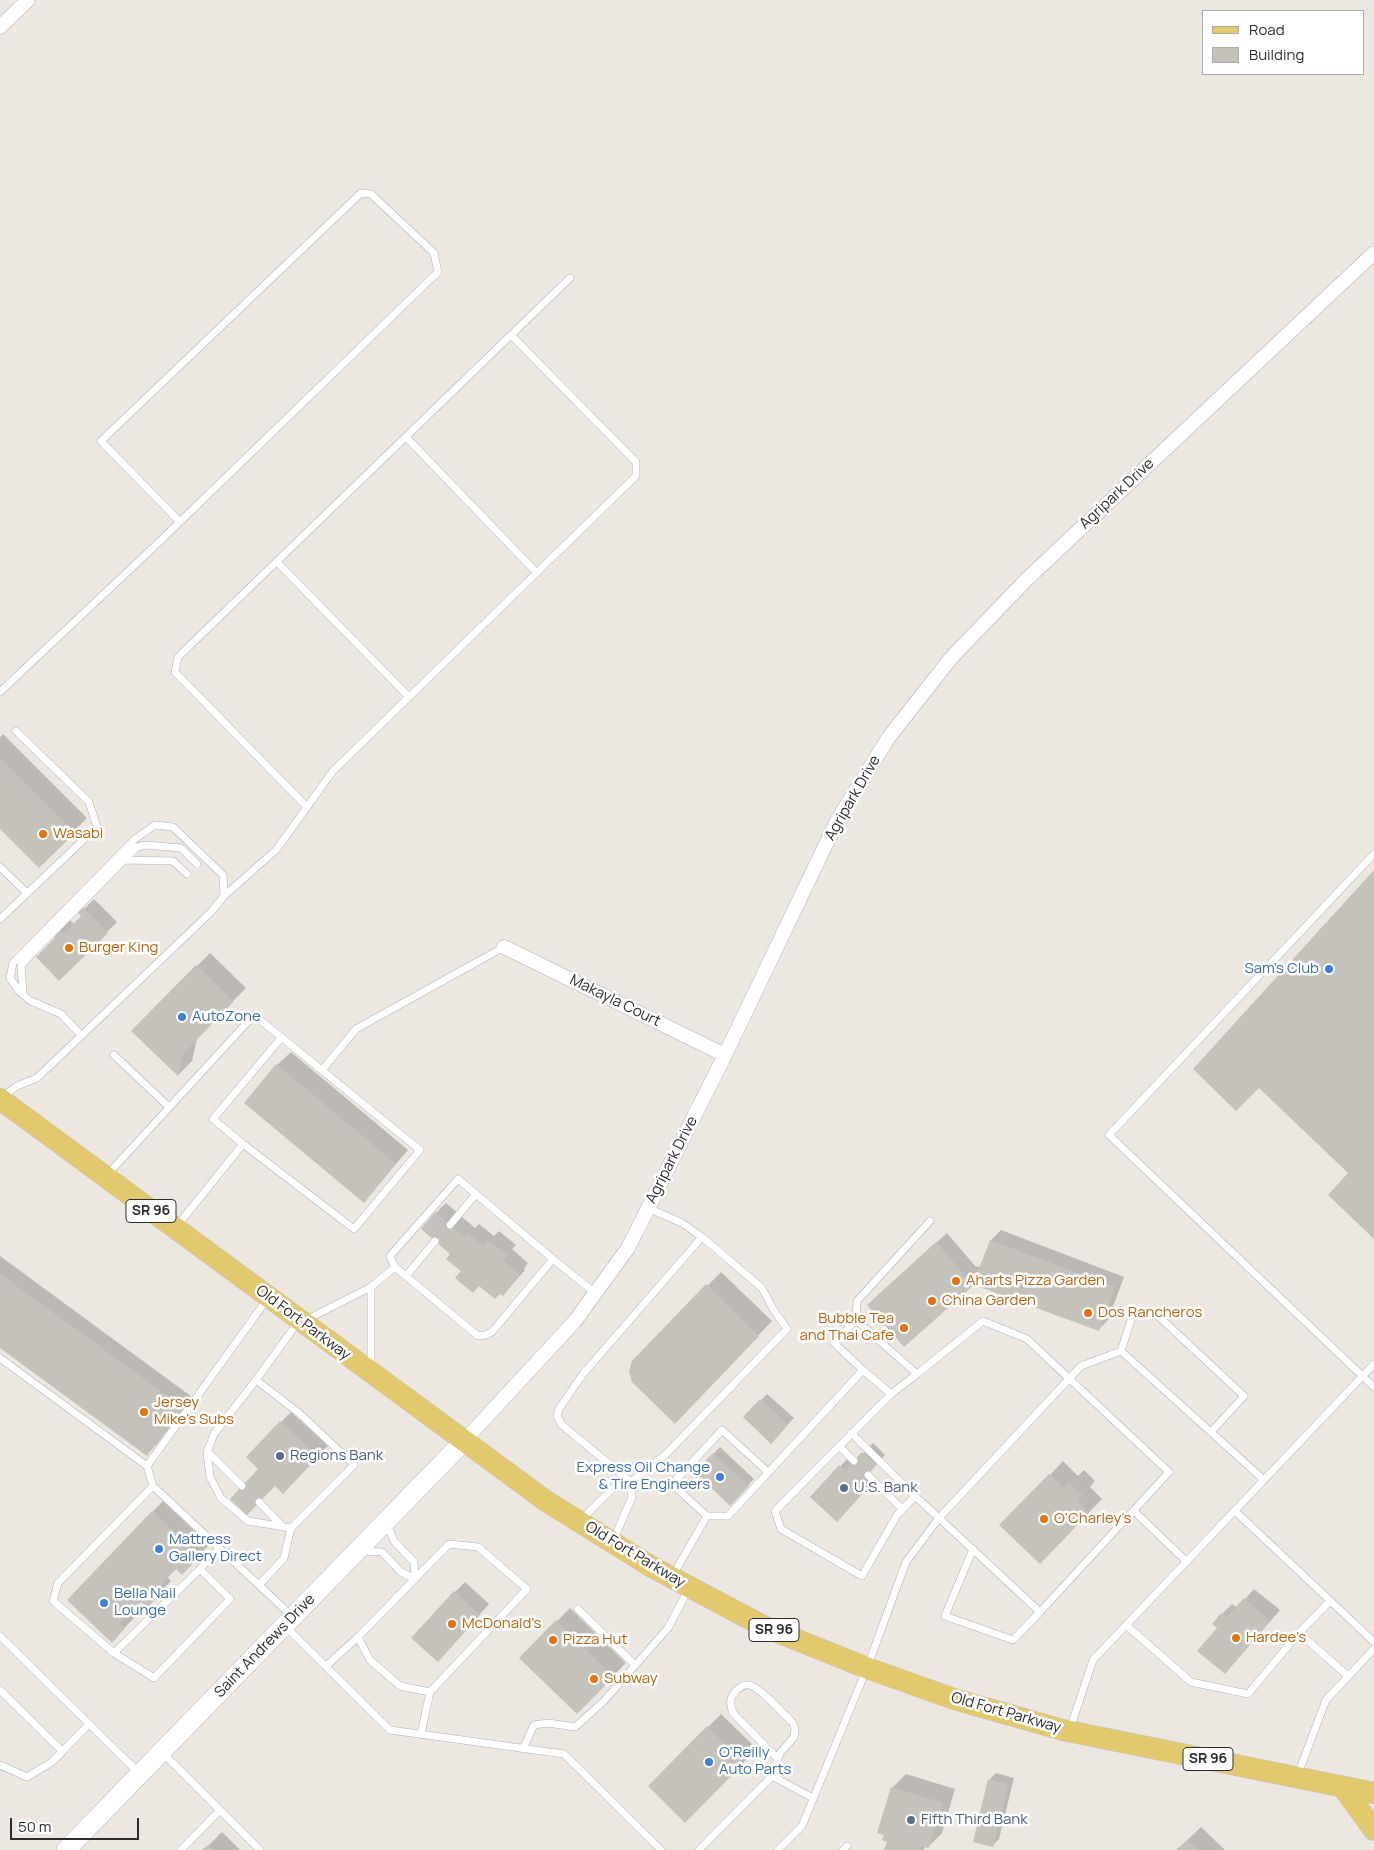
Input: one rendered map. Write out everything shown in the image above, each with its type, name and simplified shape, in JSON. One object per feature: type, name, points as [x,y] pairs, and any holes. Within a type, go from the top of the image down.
[{"type":"main road","name":"Old Fort Parkway","points":[[0,1099],[546,1501],[652,1568],[765,1626],[867,1668],[957,1700],[1069,1732],[1374,1793]]},
{"type":"main road","points":[[1342,1786],[1374,1830]]},
{"type":"street","points":[[0,27],[28,0]]},
{"type":"street","name":"Agripark Drive","points":[[464,1441],[575,1321],[628,1248],[725,1055],[838,819],[889,736],[951,658],[1026,580],[1374,253]]},
{"type":"street","name":"Makayla Court","points":[[504,947],[725,1055]]},
{"type":"street","name":"Saint Andrews Drive","points":[[66,1850],[464,1441]]},
{"type":"lane","points":[[0,692],[156,544],[438,272],[434,253],[371,194],[361,193],[101,441],[179,521]]},
{"type":"lane","points":[[307,807],[175,672],[178,657],[570,278]]},
{"type":"lane","points":[[0,1099],[17,1086],[37,1078],[211,912],[224,896],[276,850],[333,771],[636,476],[636,462],[511,335]]},
{"type":"lane","points":[[406,437],[537,573]]},
{"type":"lane","points":[[277,562],[409,697]]},
{"type":"lane","points":[[0,919],[26,892],[97,827],[89,802],[16,731]]},
{"type":"lane","points":[[81,1035],[61,1014],[30,1000],[10,978],[13,963],[110,863],[135,839],[155,825],[173,827],[223,875],[224,896]]},
{"type":"lane","points":[[23,994],[21,964],[136,847],[145,845],[181,848],[197,864]]},
{"type":"lane","points":[[1374,854],[1109,1134],[1374,1388]]},
{"type":"lane","points":[[124,860],[174,861],[187,874]]},
{"type":"lane","points":[[0,867],[26,892]]},
{"type":"lane","points":[[322,1070],[356,1029],[504,947]]},
{"type":"lane","points":[[105,1177],[254,1015],[420,1150],[354,1229],[213,1119],[281,1038]]},
{"type":"lane","points":[[114,1055],[169,1107]]},
{"type":"lane","points":[[175,1228],[243,1144]]},
{"type":"lane","points":[[553,1259],[492,1332],[485,1336],[478,1336],[395,1267],[390,1256],[458,1179],[595,1293]]},
{"type":"lane","points":[[450,1225],[476,1194]]},
{"type":"lane","points":[[580,1521],[617,1484],[631,1482],[666,1454],[787,1329],[772,1310],[762,1288],[702,1237],[682,1223],[648,1208]]},
{"type":"lane","points":[[890,1394],[834,1343],[856,1320],[856,1301],[930,1221]]},
{"type":"lane","points":[[612,1542],[632,1497],[631,1482],[562,1425],[557,1416],[559,1409],[583,1374],[702,1237]]},
{"type":"lane","points":[[406,1276],[435,1241]]},
{"type":"lane","points":[[287,1528],[248,1521],[221,1498],[210,1477],[208,1452],[214,1434],[301,1321],[371,1287],[395,1267]]},
{"type":"lane","points":[[371,1287],[371,1372]]},
{"type":"lane","points":[[147,1466],[269,1298]]},
{"type":"lane","points":[[778,1850],[802,1826],[867,1668],[906,1562],[939,1518],[1081,1366],[1121,1350],[1134,1311],[1155,1313],[1244,1396],[1211,1432]]},
{"type":"lane","points":[[856,1320],[917,1374]]},
{"type":"lane","points":[[915,1496],[897,1515],[862,1576],[781,1529],[775,1511],[890,1394],[983,1321],[1027,1339],[1170,1472],[1013,1640],[945,1616],[973,1549]]},
{"type":"lane","points":[[1121,1350],[1264,1480]]},
{"type":"lane","points":[[0,1358],[147,1466],[153,1486],[259,1586],[326,1666],[390,1730],[564,1754],[661,1850]]},
{"type":"lane","points":[[1069,1732],[1093,1660],[1374,1364]]},
{"type":"lane","points":[[768,1472],[722,1430],[672,1484],[706,1516],[728,1516],[863,1370]]},
{"type":"lane","points":[[256,1380],[300,1413],[354,1465],[287,1528],[284,1558],[259,1586]]},
{"type":"lane","points":[[851,1433],[915,1496],[1040,1612]]},
{"type":"lane","points":[[839,1446],[854,1461]]},
{"type":"lane","points":[[208,1452],[242,1486]]},
{"type":"lane","points":[[868,1475],[902,1509]]},
{"type":"lane","points":[[153,1486],[58,1583],[53,1601],[114,1653],[154,1678],[230,1599],[200,1568]]},
{"type":"lane","points":[[259,1502],[287,1528]]},
{"type":"lane","points":[[1134,1511],[1187,1562]]},
{"type":"lane","points":[[1235,1511],[1374,1642]]},
{"type":"lane","points":[[523,1749],[534,1725],[548,1723],[575,1727],[603,1702],[668,1628],[680,1583],[706,1516]]},
{"type":"lane","points":[[386,1521],[394,1541],[414,1562],[415,1579]]},
{"type":"lane","points":[[326,1666],[358,1637],[448,1544],[478,1547],[527,1589],[430,1692],[421,1734]]},
{"type":"lane","points":[[114,1653],[220,1548]]},
{"type":"lane","points":[[358,1551],[382,1552],[401,1572],[415,1579]]},
{"type":"lane","points":[[1126,1625],[1191,1682],[1248,1694],[1299,1633],[1330,1601]]},
{"type":"lane","points":[[578,1609],[635,1665]]},
{"type":"lane","points":[[1299,1633],[1348,1676]]},
{"type":"lane","points":[[0,1636],[141,1774]]},
{"type":"lane","points":[[358,1637],[370,1660],[400,1686],[430,1692]]},
{"type":"lane","points":[[1297,1777],[1326,1700],[1374,1649]]},
{"type":"lane","points":[[699,1850],[772,1776],[784,1748],[794,1737],[795,1730],[792,1723],[756,1688],[748,1685],[740,1687],[732,1696],[730,1704],[733,1713],[778,1759]]},
{"type":"lane","points":[[0,1690],[62,1751]]},
{"type":"lane","points":[[0,1765],[27,1777],[52,1762],[90,1724]]},
{"type":"lane","points":[[162,1752],[260,1850]]},
{"type":"lane","points":[[772,1776],[813,1798]]},
{"type":"lane","points":[[182,1850],[220,1810]]},
{"type":"building","points":[[0,758],[75,833],[39,868],[0,829]]},
{"type":"building","name":"Sam's Club","points":[[1374,870],[1374,1239],[1328,1195],[1348,1173],[1259,1088],[1236,1111],[1193,1069]]},
{"type":"building","name":"Burger King","points":[[83,908],[108,933],[59,981],[36,957],[55,938],[53,936],[59,930],[64,934],[81,916],[78,913]]},
{"type":"building","name":"AutoZone","points":[[196,965],[233,1002],[184,1053],[178,1076],[131,1031]]},
{"type":"building","points":[[276,1064],[396,1164],[364,1203],[244,1103]]},
{"type":"building","points":[[435,1212],[465,1237],[468,1233],[483,1246],[488,1240],[507,1255],[503,1260],[519,1274],[503,1296],[500,1294],[495,1299],[479,1286],[473,1293],[455,1278],[461,1271],[446,1259],[450,1254],[421,1229]]},
{"type":"building","points":[[990,1240],[1115,1287],[1099,1331],[974,1285],[904,1347],[867,1305],[936,1242],[965,1276],[977,1274]]},
{"type":"building","points":[[0,1274],[183,1407],[147,1456],[0,1348]]},
{"type":"building","points":[[706,1284],[759,1336],[675,1424],[632,1382],[629,1371],[632,1361]]},
{"type":"building","points":[[760,1399],[788,1425],[771,1444],[743,1417]]},
{"type":"building","points":[[280,1421],[318,1457],[283,1494],[275,1486],[247,1515],[230,1499],[258,1469],[246,1457]]},
{"type":"building","points":[[862,1452],[876,1465],[860,1484],[866,1490],[837,1522],[810,1497],[839,1465],[845,1471]]},
{"type":"building","points":[[713,1453],[749,1486],[730,1506],[695,1472]]},
{"type":"building","name":"O'Charley's","points":[[1049,1474],[1064,1488],[1069,1483],[1083,1496],[1077,1501],[1089,1513],[1040,1564],[999,1525]]},
{"type":"building","points":[[152,1511],[200,1556],[182,1575],[176,1569],[158,1588],[162,1592],[147,1608],[141,1602],[120,1624],[125,1628],[112,1643],[67,1600]]},
{"type":"building","points":[[454,1591],[480,1615],[438,1662],[411,1638]]},
{"type":"building","points":[[1244,1598],[1270,1621],[1225,1674],[1197,1651],[1217,1628],[1212,1624],[1221,1613],[1226,1618]]},
{"type":"building","points":[[556,1620],[614,1677],[577,1714],[519,1658]]},
{"type":"building","points":[[707,1726],[744,1763],[685,1823],[648,1786]]},
{"type":"building","points":[[988,1779],[1008,1784],[993,1847],[973,1842]]},
{"type":"building","points":[[891,1787],[943,1803],[929,1848],[921,1846],[920,1850],[884,1850],[887,1842],[882,1840],[884,1835],[877,1833]]},
{"type":"building","points":[[1187,1840],[1198,1850],[1176,1850]]},
{"type":"building","points":[[208,1845],[213,1850],[202,1850]]},
{"type":"place","name":"Wasabi","points":[[43,834]]},
{"type":"place","name":"Burger King","points":[[69,948]]},
{"type":"place","name":"Sam's Club","points":[[1329,969]]},
{"type":"place","name":"AutoZone","points":[[182,1017]]},
{"type":"place","name":"Aharts Pizza Garden","points":[[956,1281]]},
{"type":"place","name":"China Garden","points":[[932,1301]]},
{"type":"place","name":"Dos Rancheros","points":[[1088,1313]]},
{"type":"place","name":"Bubble Tea and Thai Cafe","points":[[904,1328]]},
{"type":"place","name":"Jersey Mike's Subs","points":[[144,1412]]},
{"type":"place","name":"Regions Bank","points":[[280,1456]]},
{"type":"place","name":"Express Oil Change & Tire Engineers","points":[[720,1477]]},
{"type":"place","name":"U.S. Bank","points":[[844,1488]]},
{"type":"place","name":"O'Charley's","points":[[1044,1519]]},
{"type":"place","name":"Mattress Gallery Direct","points":[[159,1549]]},
{"type":"place","name":"Bella Nail Lounge","points":[[104,1603]]},
{"type":"place","name":"McDonald's","points":[[452,1624]]},
{"type":"place","name":"Hardee's","points":[[1236,1638]]},
{"type":"place","name":"Pizza Hut","points":[[553,1640]]},
{"type":"place","name":"Subway","points":[[594,1679]]},
{"type":"place","name":"O'Reilly Auto Parts","points":[[709,1762]]},
{"type":"place","name":"Fifth Third Bank","points":[[911,1820]]}]
